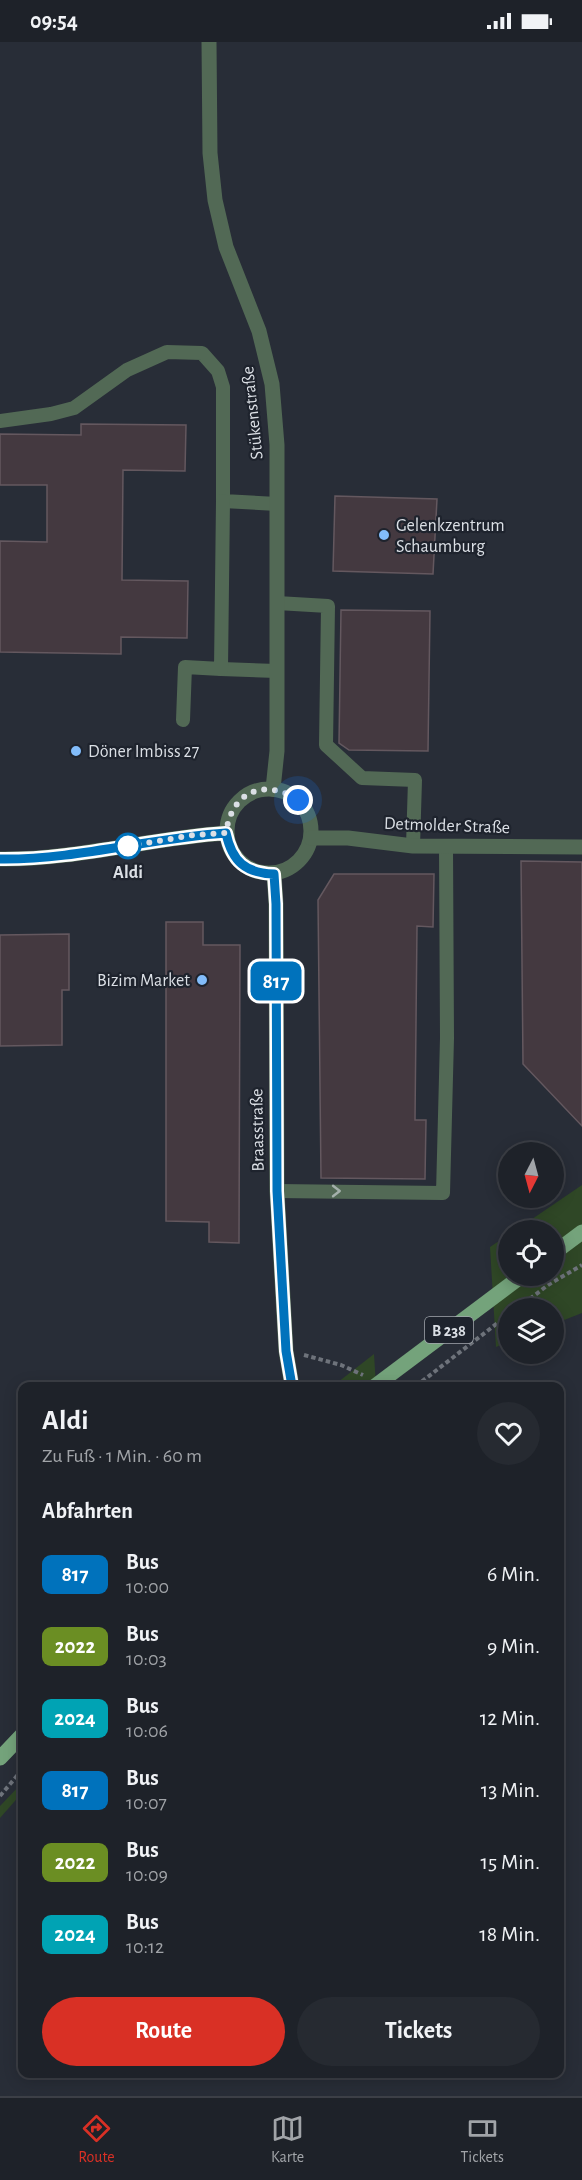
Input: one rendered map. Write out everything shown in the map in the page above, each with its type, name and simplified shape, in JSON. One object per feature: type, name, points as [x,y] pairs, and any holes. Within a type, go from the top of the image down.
[{"type":"main road","points":[[564,1246],[582,1232]]},
{"type":"main road","name":"B 238","points":[[369,1381],[507,1286]]},
{"type":"main road","points":[[0,1758],[18,1739]]},
{"type":"street","name":"Stükenstraße","points":[[209,42],[210,153],[215,200],[226,247],[259,331],[272,384],[277,445],[277,751],[273,789]]},
{"type":"street","points":[[273,789],[286,792],[298,800],[306,810],[311,824],[311,838],[307,851],[299,862],[288,870],[274,874],[260,873],[236,859],[229,847],[226,833],[228,819],[234,806],[245,796],[258,790],[273,789]]},
{"type":"street","points":[[0,859],[83,854],[194,835],[226,833]]},
{"type":"street","name":"Detmolder Straße","points":[[311,838],[348,838],[413,846],[582,847]]},
{"type":"street","name":"Braasstraße","points":[[274,874],[277,1191],[286,1351],[291,1382]]},
{"type":"lane","points":[[0,421],[51,414],[74,408],[127,370],[167,352],[202,353],[218,371],[223,387],[221,669]]},
{"type":"lane","points":[[223,501],[277,504]]},
{"type":"lane","points":[[277,603],[328,606],[326,745],[362,778],[415,780],[413,846]]},
{"type":"lane","points":[[183,720],[185,667],[277,671]]},
{"type":"lane","points":[[277,1191],[443,1192],[447,1038],[446,847]]},
{"type":"path","points":[[531,1298],[582,1265]]},
{"type":"path","points":[[421,1382],[498,1323]]},
{"type":"path","points":[[286,1351],[341,1365],[369,1381]]},
{"type":"path","points":[[0,1796],[18,1775]]},
{"type":"green space","points":[[582,1185],[582,1313],[564,1320],[564,1298],[498,1298],[498,1346],[496,1347],[490,1247],[498,1242],[498,1286],[564,1286],[564,1220],[531,1220],[548,1208],[564,1208],[564,1197]]},
{"type":"green space","points":[[374,1354],[376,1382],[338,1382]]},
{"type":"green space","points":[[18,1787],[18,1798],[0,1818],[0,1806]]},
{"type":"building","points":[[81,424],[186,425],[185,471],[123,470],[122,580],[188,581],[187,638],[121,637],[121,654],[0,652],[0,541],[47,542],[47,485],[0,485],[0,434],[81,435]]},
{"type":"building","name":"Gelenkzentrum Schaumburg","points":[[335,496],[437,499],[433,574],[333,571]]},
{"type":"building","points":[[341,610],[430,611],[428,751],[349,750],[339,743]]},
{"type":"building","points":[[521,861],[582,862],[582,1126],[523,1064]]},
{"type":"building","points":[[334,874],[434,874],[433,927],[417,926],[415,1120],[426,1120],[425,1179],[321,1178],[318,900]]},
{"type":"building","points":[[166,922],[203,922],[203,945],[240,945],[239,1243],[209,1242],[209,1222],[166,1221]]},
{"type":"building","points":[[69,934],[69,990],[62,990],[62,1045],[0,1046],[0,935]]},
{"type":"bus line","name":"817","points":[[0,859],[83,854],[194,835],[226,833],[229,847],[236,859],[247,868],[260,873],[274,874],[277,1191],[286,1351],[291,1382]]},
{"type":"place","name":"Gelenkzentrum Schaumburg","points":[[384,535]]},
{"type":"place","name":"Döner Imbiss 27","points":[[76,751]]},
{"type":"place","name":"Aldi","points":[[128,846]]},
{"type":"place","name":"Bizim Market","points":[[202,980]]},
{"type":"route","points":[[128,846],[194,835],[226,833],[228,819],[234,806],[245,796],[258,790],[273,789],[286,792],[298,800]]}]
